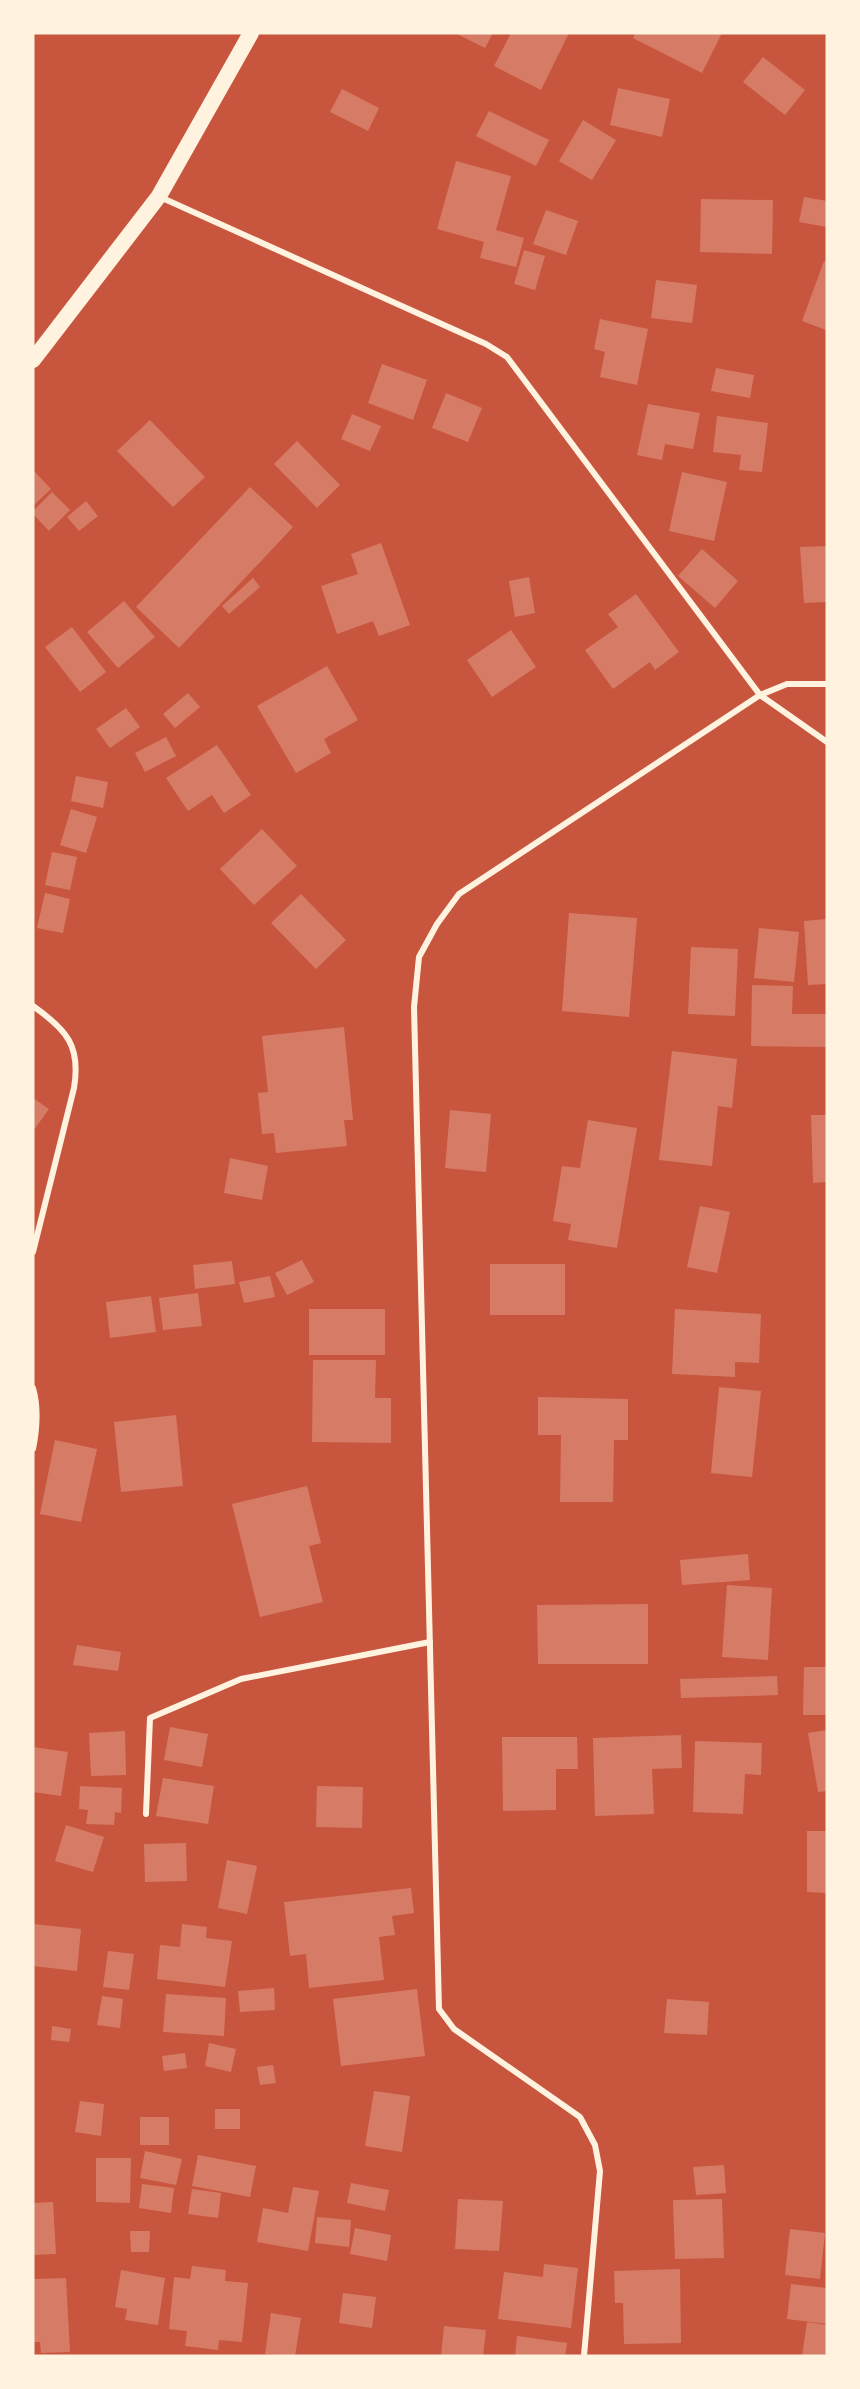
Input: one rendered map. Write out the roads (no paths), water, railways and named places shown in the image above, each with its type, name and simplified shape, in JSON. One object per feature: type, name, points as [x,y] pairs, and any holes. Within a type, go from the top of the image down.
[{"type":"highway","points":[[33,360],[159,196],[251,33]]},
{"type":"street","points":[[159,196],[486,344],[507,357],[760,695],[827,742]]},
{"type":"street","points":[[584,2356],[600,2171],[595,2145],[580,2117],[454,2029],[439,2009],[414,1007],[419,957],[437,924],[459,894],[760,695],[787,684],[827,684]]},
{"type":"street","points":[[33,1006],[63,1029],[74,1048],[77,1068],[33,1252]]},
{"type":"street","points":[[33,1388],[36,1400],[37,1429],[33,1449]]},
{"type":"street","points":[[146,1814],[150,1718],[241,1678],[430,1642]]}]
